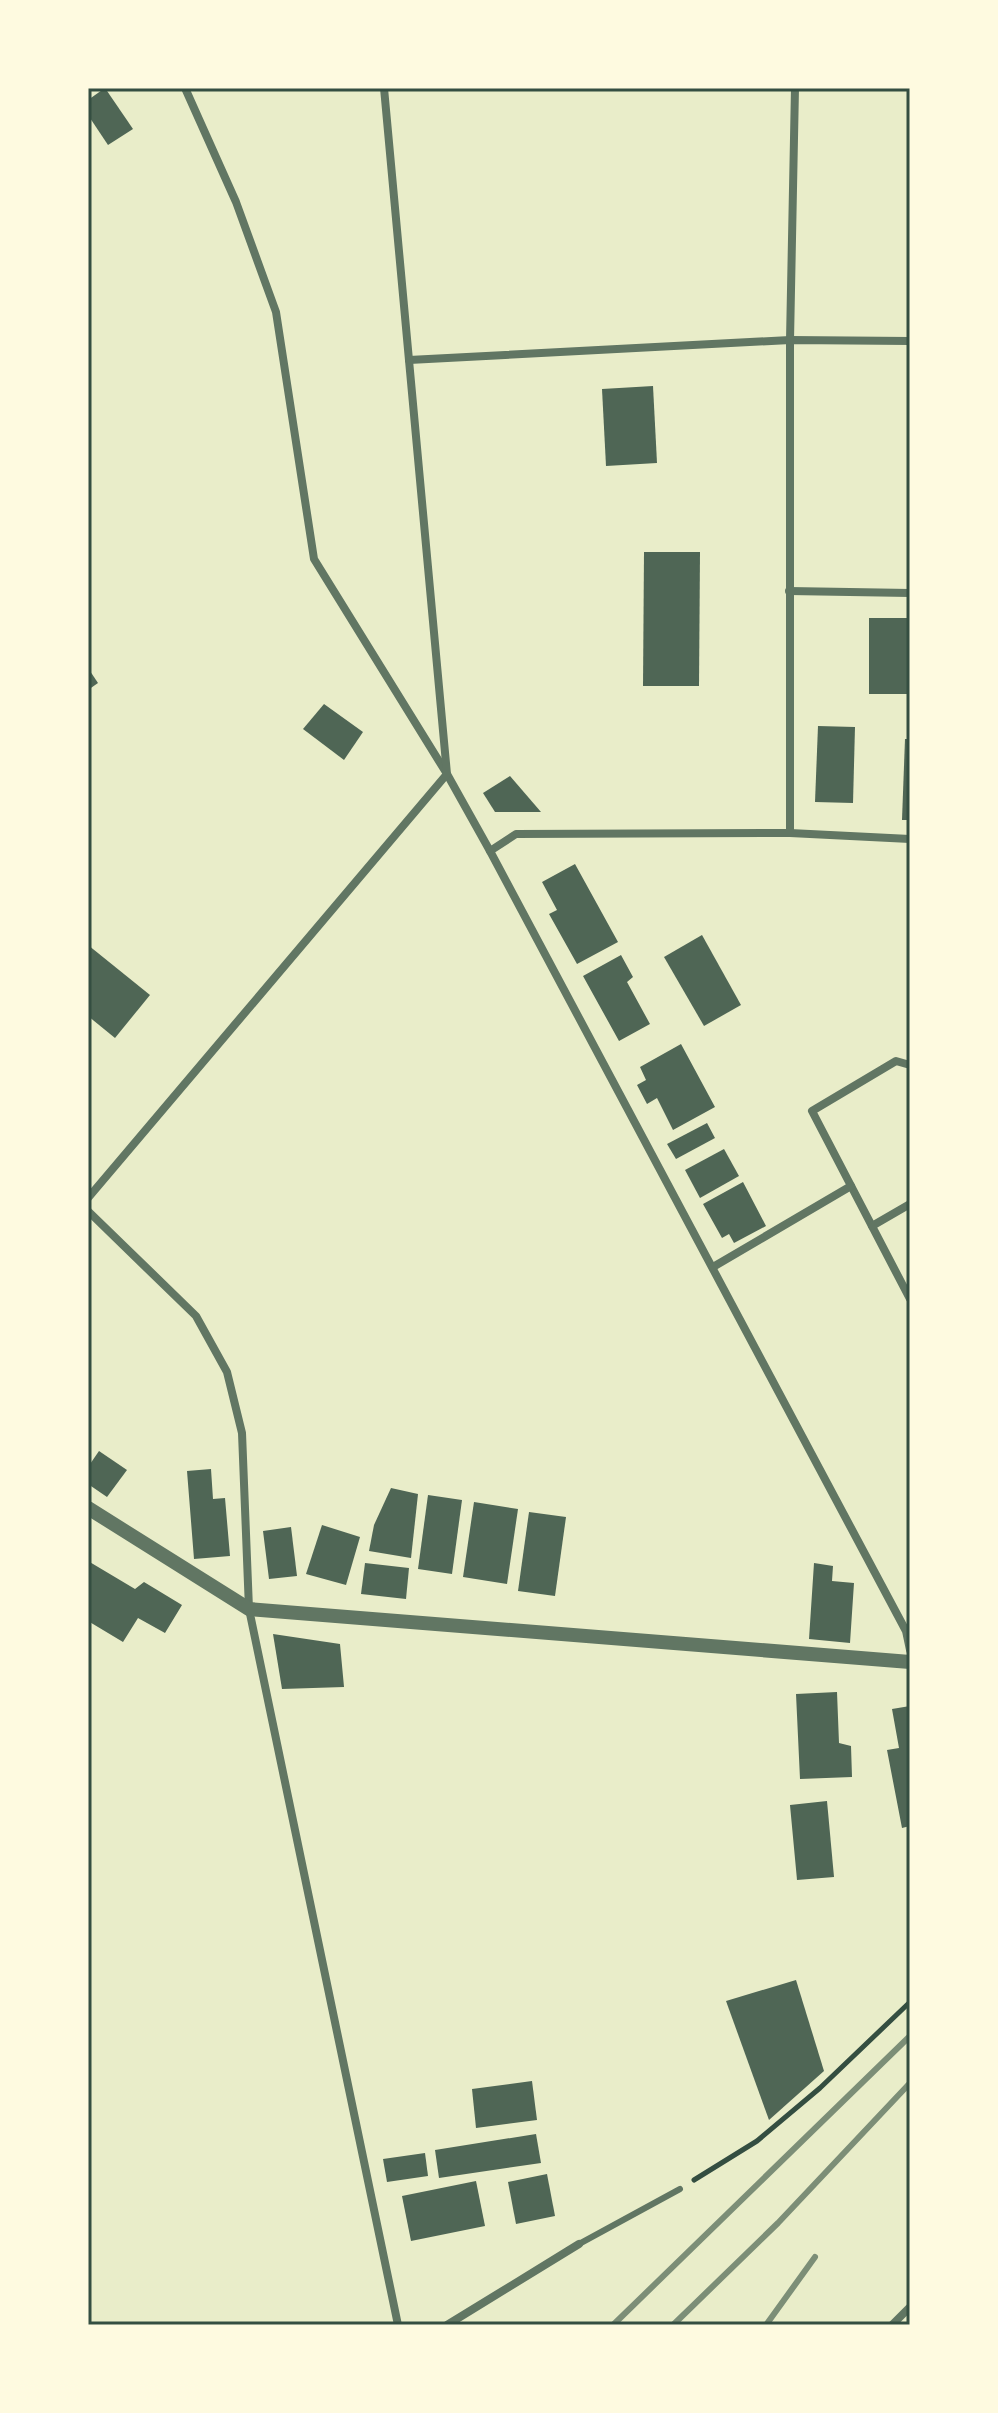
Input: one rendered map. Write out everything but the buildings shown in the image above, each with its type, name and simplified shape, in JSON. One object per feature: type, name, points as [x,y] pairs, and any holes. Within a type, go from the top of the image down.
[{"type":"street","points":[[185,88],[236,202],[276,312],[314,559],[447,774],[490,851],[906,1631],[910,1650]]},
{"type":"street","points":[[88,1198],[447,774],[384,88]]},
{"type":"street","points":[[790,833],[790,340],[795,88]]},
{"type":"street","points":[[409,360],[790,340],[910,341]]},
{"type":"street","points":[[789,591],[910,593]]},
{"type":"street","points":[[490,851],[516,834],[790,833],[910,839]]},
{"type":"street","points":[[910,1065],[896,1061],[812,1111],[910,1299]]},
{"type":"street","points":[[713,1267],[851,1186]]},
{"type":"street","points":[[872,1226],[910,1204]]},
{"type":"street","points":[[88,1211],[196,1316],[227,1372],[242,1433],[249,1609],[398,2325]]},
{"type":"street","points":[[88,1508],[249,1609],[910,1662]]},
{"type":"street","points":[[447,2325],[579,2244]]},
{"type":"street","points":[[892,2325],[910,2307]]},
{"type":"lane","points":[[579,2244],[680,2189]]},
{"type":"path","points":[[680,2189],[757,2141],[820,2088],[910,2002]]},
{"type":"railway","points":[[613,2325],[910,2036]]},
{"type":"railway","points":[[673,2325],[778,2223],[910,2083]]},
{"type":"railway","points":[[766,2325],[815,2257]]}]
